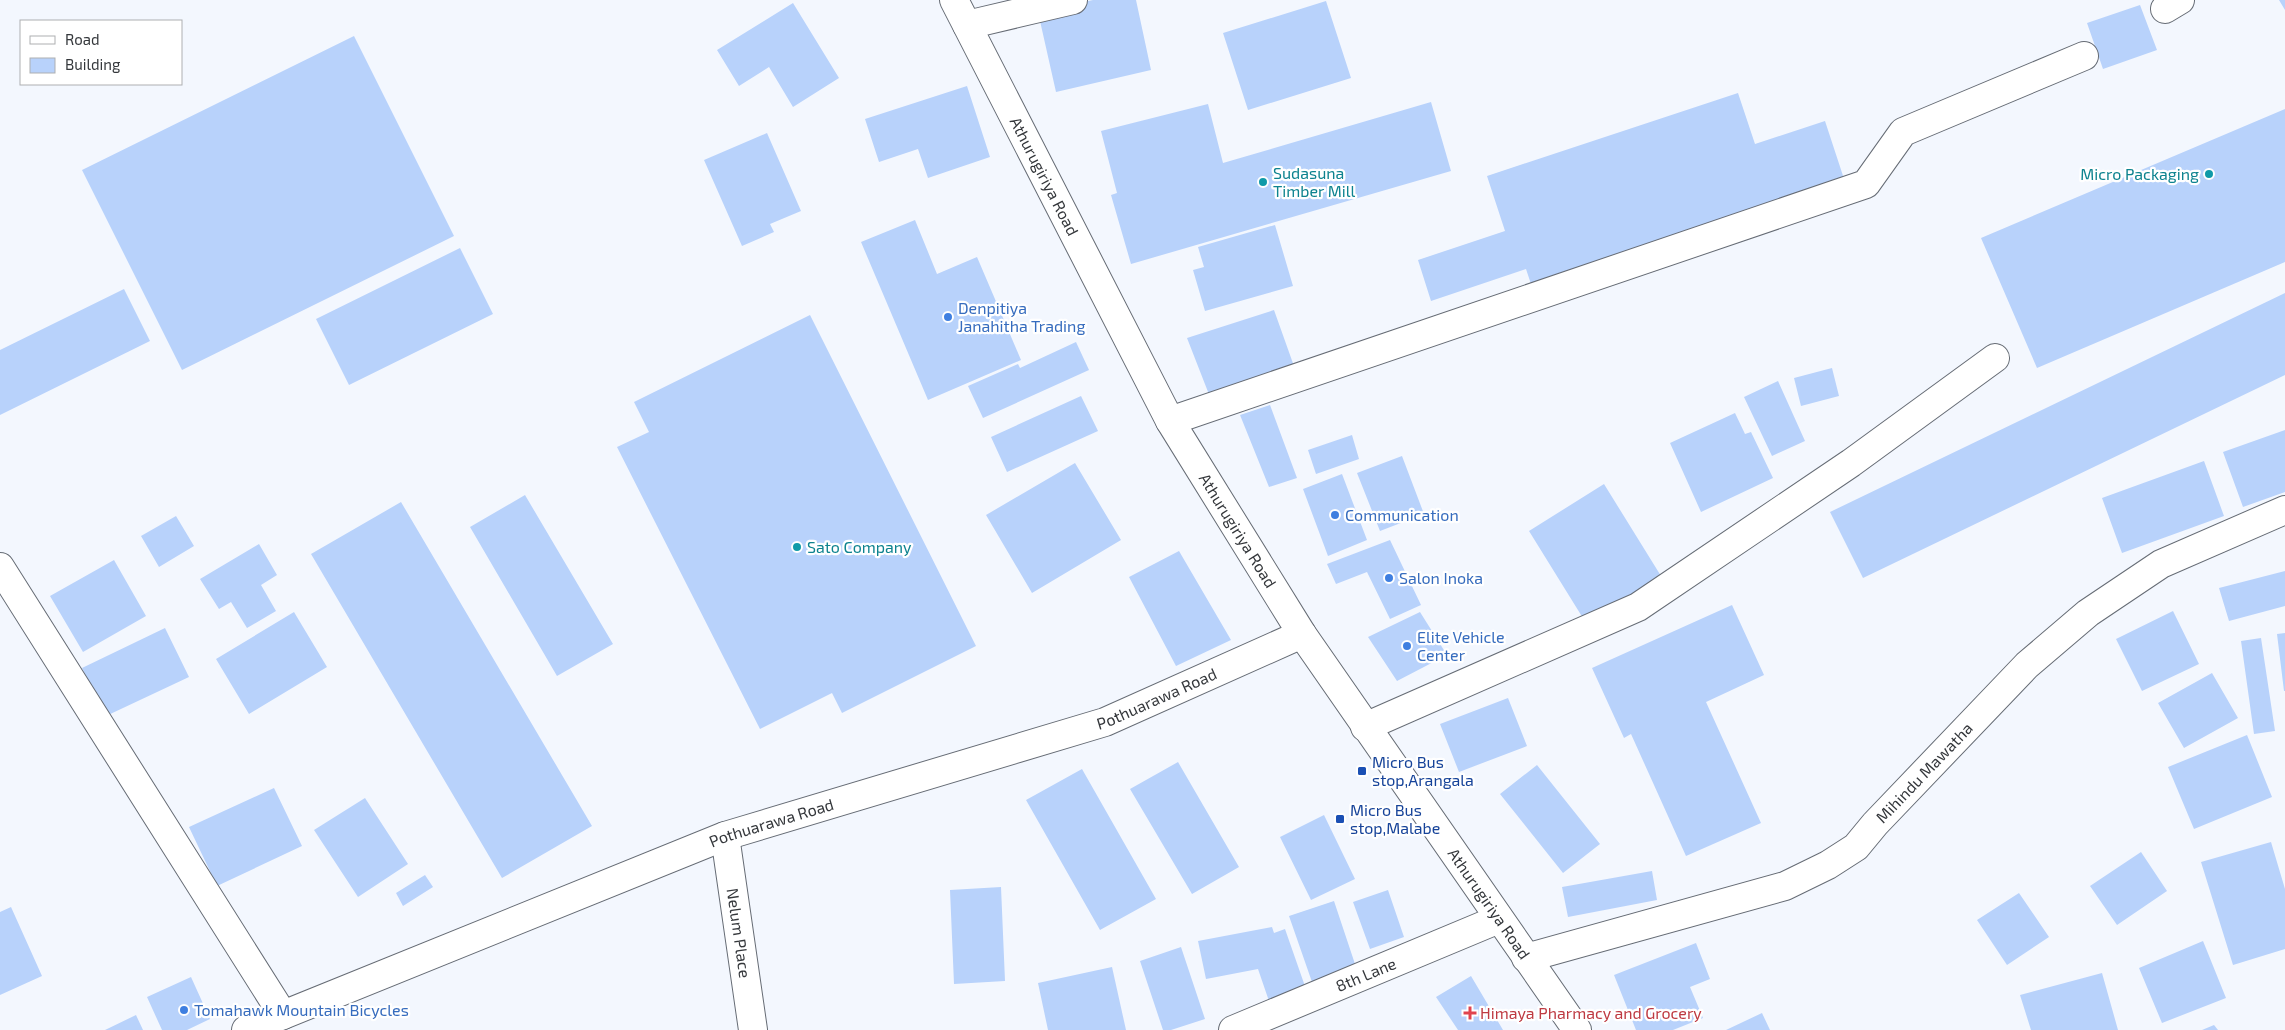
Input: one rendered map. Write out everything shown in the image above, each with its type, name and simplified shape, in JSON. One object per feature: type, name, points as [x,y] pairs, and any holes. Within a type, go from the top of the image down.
[{"type":"street","name":"Athurugiriya Road","points":[[954,0],[1170,421],[1302,634],[1576,1030]]},
{"type":"street","points":[[967,25],[1073,0]]},
{"type":"street","points":[[1170,421],[1866,184],[1903,132],[2084,56]]},
{"type":"street","points":[[1365,727],[1638,607],[1851,463],[1995,358]]},
{"type":"street","name":"Mihindu Mawatha","points":[[1526,958],[1785,886],[1828,865],[1856,847],[2027,665],[2088,613],[2161,564],[2285,510]]},
{"type":"street","points":[[0,567],[283,1015]]},
{"type":"street","name":"Pothuarawa Road","points":[[246,1030],[725,836],[1105,722],[1302,634]]},
{"type":"street","name":"Nelum Place","points":[[725,836],[753,1030]]},
{"type":"street","name":"8th Lane","points":[[1232,1030],[1498,919]]},
{"type":"building","points":[[1093,0],[1136,0],[1151,70],[1056,92],[1038,12]]},
{"type":"building","points":[[2279,0],[2285,0],[2285,10]]},
{"type":"building","points":[[1326,1],[1351,78],[1248,110],[1223,33]]},
{"type":"building","points":[[793,3],[839,78],[793,107],[769,67],[739,86],[717,50]]},
{"type":"building","points":[[2140,5],[2157,50],[2103,69],[2087,23]]},
{"type":"building","points":[[354,36],[454,236],[182,370],[82,170]]},
{"type":"building","points":[[967,86],[990,157],[928,178],[918,149],[879,162],[865,119]]},
{"type":"building","points":[[1738,93],[1755,144],[1825,121],[1847,188],[1533,290],[1526,269],[1431,301],[1418,260],[1505,231],[1487,176]]},
{"type":"building","name":"Sudasuna Timber Mill","points":[[1431,102],[1451,171],[1131,264],[1111,195],[1117,193],[1101,131],[1208,104],[1223,163]]},
{"type":"building","name":"Micro Packaging","points":[[2285,109],[2285,262],[2037,368],[1981,238]]},
{"type":"building","points":[[767,133],[801,211],[770,224],[774,232],[742,246],[704,160]]},
{"type":"building","name":"Denpitiya Janahitha Trading","points":[[915,220],[937,274],[977,257],[1021,360],[928,400],[861,242]]},
{"type":"building","points":[[1275,225],[1293,286],[1205,311],[1193,270],[1204,267],[1198,247]]},
{"type":"building","points":[[460,248],[493,314],[349,385],[316,319]]},
{"type":"building","points":[[124,289],[150,341],[0,415],[0,350]]},
{"type":"building","points":[[2285,293],[2285,375],[1863,578],[1830,512]]},
{"type":"building","points":[[1274,310],[1295,369],[1210,397],[1187,338]]},
{"type":"building","name":"Sato Company","points":[[810,315],[976,646],[842,713],[832,693],[760,729],[617,447],[649,432],[634,402]]},
{"type":"building","points":[[1076,342],[1089,370],[983,418],[968,386],[1018,364],[1020,368]]},
{"type":"building","points":[[1832,368],[1839,396],[1801,406],[1794,378]]},
{"type":"building","points":[[1778,381],[1805,441],[1772,456],[1744,397]]},
{"type":"building","points":[[1081,396],[1098,431],[1007,472],[991,437]]},
{"type":"building","points":[[1270,405],[1297,478],[1269,487],[1240,415]]},
{"type":"building","points":[[1735,413],[1745,434],[1751,432],[1773,478],[1701,512],[1670,443]]},
{"type":"building","points":[[2285,430],[2285,492],[2243,507],[2223,452]]},
{"type":"building","points":[[1352,435],[1359,459],[1316,474],[1308,450]]},
{"type":"building","points":[[1402,456],[1424,514],[1380,531],[1357,473]]},
{"type":"building","points":[[2204,461],[2224,516],[2122,553],[2102,498]]},
{"type":"building","points":[[1075,463],[1121,540],[1032,593],[986,515]]},
{"type":"building","name":"Communication","points":[[1342,474],[1367,540],[1328,556],[1303,489]]},
{"type":"building","points":[[1604,484],[1661,576],[1586,623],[1529,531]]},
{"type":"building","points":[[525,495],[613,644],[557,676],[470,527]]},
{"type":"building","points":[[401,502],[592,826],[502,878],[311,554]]},
{"type":"building","points":[[176,516],[194,546],[159,567],[141,536]]},
{"type":"building","name":"Salon Inoka","points":[[1390,540],[1421,605],[1390,619],[1367,572],[1336,584],[1327,564]]},
{"type":"building","points":[[259,544],[277,575],[261,585],[276,611],[247,628],[231,602],[219,609],[200,579]]},
{"type":"building","points":[[1179,551],[1231,640],[1176,666],[1129,577]]},
{"type":"building","points":[[114,560],[146,616],[83,652],[50,596]]},
{"type":"building","points":[[2285,571],[2285,606],[2229,621],[2219,588]]},
{"type":"building","points":[[1732,605],[1764,675],[1706,702],[1761,823],[1686,856],[1631,734],[1624,738],[1592,668]]},
{"type":"building","points":[[2173,611],[2199,664],[2142,691],[2116,639]]},
{"type":"building","points":[[294,612],[327,667],[249,714],[216,659]]},
{"type":"building","name":"Elite Vehicle Center","points":[[1420,612],[1447,655],[1397,681],[1368,637]]},
{"type":"building","points":[[165,628],[189,677],[106,716],[82,668]]},
{"type":"building","points":[[2285,633],[2285,691],[2284,691],[2277,634]]},
{"type":"building","points":[[2261,638],[2275,731],[2254,734],[2241,641]]},
{"type":"building","points":[[2212,673],[2238,718],[2184,748],[2158,703]]},
{"type":"building","points":[[1508,698],[1527,746],[1459,772],[1440,724]]},
{"type":"building","points":[[2247,735],[2272,797],[2194,829],[2168,767]]},
{"type":"building","points":[[1178,762],[1239,867],[1192,894],[1130,789]]},
{"type":"building","points":[[1537,765],[1600,844],[1563,873],[1500,794]]},
{"type":"building","points":[[1082,769],[1156,899],[1100,930],[1026,800]]},
{"type":"building","points":[[274,788],[302,846],[217,886],[189,827]]},
{"type":"building","points":[[365,798],[408,864],[358,897],[314,830]]},
{"type":"building","points":[[1324,815],[1355,879],[1311,900],[1280,837]]},
{"type":"building","points":[[2271,842],[2285,889],[2285,949],[2233,965],[2201,862]]},
{"type":"building","points":[[2141,852],[2167,891],[2117,925],[2090,886]]},
{"type":"building","points":[[1652,871],[1657,900],[1568,917],[1562,887]]},
{"type":"building","points":[[425,875],[433,887],[403,906],[396,893]]},
{"type":"building","points":[[1001,887],[1005,981],[954,984],[950,890]]},
{"type":"building","points":[[1388,890],[1404,937],[1370,949],[1353,902]]},
{"type":"building","points":[[2019,893],[2049,937],[2007,965],[1977,920]]},
{"type":"building","points":[[1334,901],[1356,967],[1312,982],[1289,916]]},
{"type":"building","points":[[11,907],[42,976],[0,995],[0,912]]},
{"type":"building","points":[[1272,927],[1274,933],[1285,929],[1307,992],[1270,1004],[1258,969],[1206,979],[1198,941]]},
{"type":"building","points":[[2203,941],[2226,998],[2162,1023],[2139,968]]},
{"type":"building","points":[[1696,943],[1710,979],[1690,987],[1703,1018],[1673,1030],[1636,1030],[1614,975]]},
{"type":"building","points":[[1181,947],[1205,1019],[1171,1030],[1163,1030],[1140,961]]},
{"type":"building","points":[[1112,967],[1126,1030],[1048,1030],[1038,983]]},
{"type":"building","points":[[2102,973],[2118,1030],[2031,1030],[2020,995]]},
{"type":"building","name":"Himaya Pharmacy and Grocery","points":[[1471,976],[1503,1030],[1458,1030],[1436,997]]},
{"type":"building","points":[[191,977],[210,1019],[187,1030],[162,1030],[147,997]]},
{"type":"building","points":[[1762,1013],[1770,1030],[1726,1030]]},
{"type":"building","points":[[136,1015],[143,1030],[105,1030]]},
{"type":"building","points":[[2214,1025],[2218,1030],[2202,1030]]},
{"type":"place","name":"Micro Packaging","points":[[2209,174]]},
{"type":"place","name":"Sudasuna Timber Mill","points":[[1263,182]]},
{"type":"place","name":"Denpitiya Janahitha Trading","points":[[948,317]]},
{"type":"place","name":"Communication","points":[[1335,515]]},
{"type":"place","name":"Sato Company","points":[[797,547]]},
{"type":"place","name":"Salon Inoka","points":[[1389,578]]},
{"type":"place","name":"Elite Vehicle Center","points":[[1407,646]]},
{"type":"place","name":"Micro Bus stop,Arangala","points":[[1362,771]]},
{"type":"place","name":"Micro Bus stop,Malabe","points":[[1340,819]]},
{"type":"place","name":"Tomahawk Mountain Bicycles","points":[[184,1010]]},
{"type":"place","name":"Himaya Pharmacy and Grocery","points":[[1470,1013]]}]
